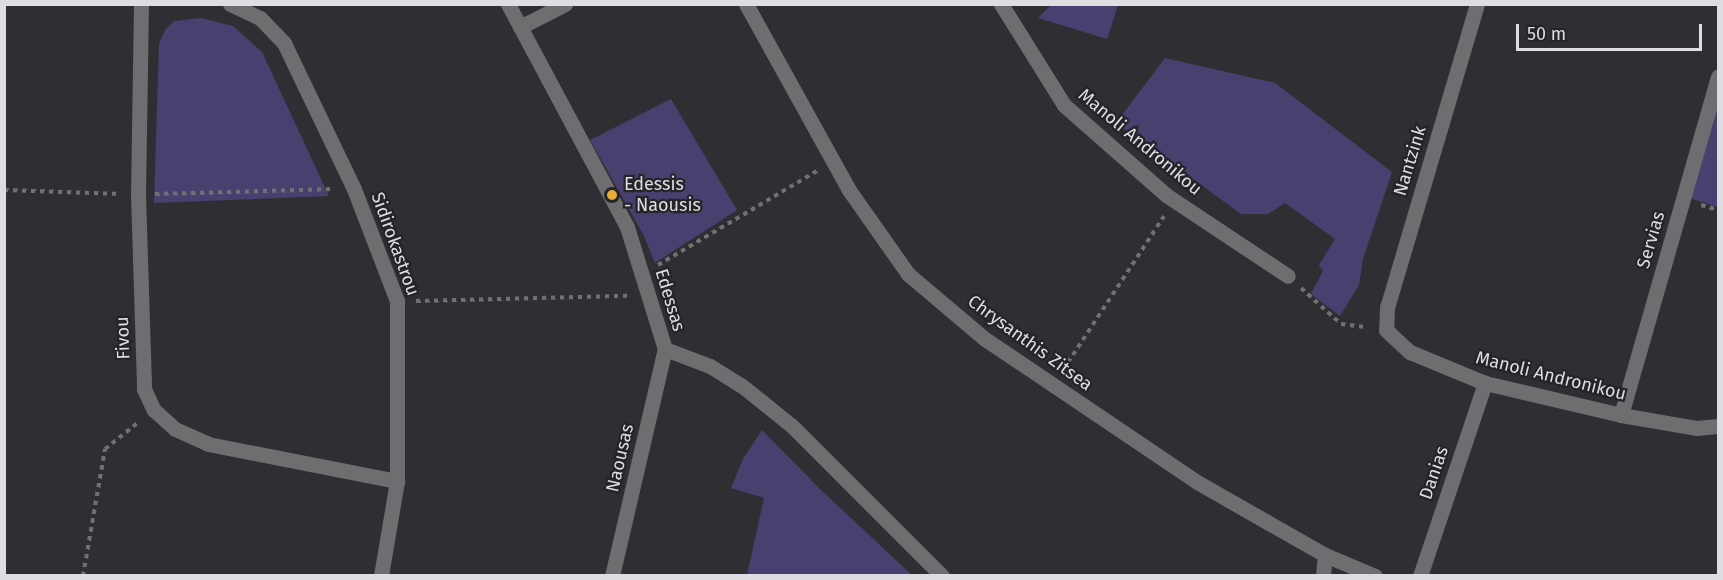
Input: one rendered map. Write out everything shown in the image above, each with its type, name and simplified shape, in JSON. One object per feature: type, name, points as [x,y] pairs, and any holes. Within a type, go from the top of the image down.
[{"type":"street","name":"Fivou","points":[[141,4],[138,194],[144,389],[154,410],[175,429],[208,444],[397,481]]},
{"type":"street","name":"Sidirokastrou","points":[[230,4],[261,18],[284,43],[354,189],[397,301],[397,481],[381,576]]},
{"type":"street","name":"Edessas","points":[[508,4],[627,227],[665,349],[710,366],[741,385],[792,426],[942,576]]},
{"type":"street","points":[[520,27],[566,4]]},
{"type":"street","name":"Chrysanthis Zitsea","points":[[746,4],[849,190],[908,274],[985,339],[1197,482],[1325,555],[1375,576]]},
{"type":"street","name":"Manoli Andronikou","points":[[1001,4],[1064,105],[1174,200],[1288,276]]},
{"type":"street","name":"Nantzink","points":[[1386,330],[1387,307],[1477,4]]},
{"type":"street","name":"Servias","points":[[1621,415],[1719,77]]},
{"type":"street","name":"Manoli Andronikou","points":[[1386,330],[1410,352],[1485,383],[1621,415],[1696,428],[1719,426]]},
{"type":"street","name":"Naousas","points":[[612,576],[665,349]]},
{"type":"street","name":"Danias","points":[[1420,576],[1485,383]]},
{"type":"street","points":[[1323,576],[1325,555]]},
{"type":"path","points":[[642,275],[833,161]]},
{"type":"path","points":[[4,190],[138,194],[354,189]]},
{"type":"path","points":[[1053,386],[1174,200]]},
{"type":"path","points":[[1288,276],[1341,324],[1386,330]]},
{"type":"path","points":[[397,301],[648,295]]},
{"type":"path","points":[[83,576],[105,449],[154,410]]},
{"type":"shaded area","points":[[1051,5],[1118,5],[1107,39],[1038,18]]},
{"type":"shaded area","points":[[201,18],[233,26],[262,52],[329,196],[154,203],[159,44],[165,30],[174,21]]},
{"type":"shaded area","points":[[1165,58],[1275,83],[1392,172],[1363,259],[1359,285],[1340,316],[1311,294],[1323,271],[1319,265],[1335,239],[1285,203],[1268,214],[1241,214],[1116,123]]},
{"type":"shaded area","points":[[671,99],[737,210],[655,263],[644,236],[590,140]]},
{"type":"shaded area","points":[[1718,99],[1718,207],[1689,198]]},
{"type":"shaded area","points":[[762,430],[822,491],[912,575],[747,575],[764,498],[731,488],[743,459]]},
{"type":"place","name":"Edessis - Naousis","points":[[612,195]]}]
